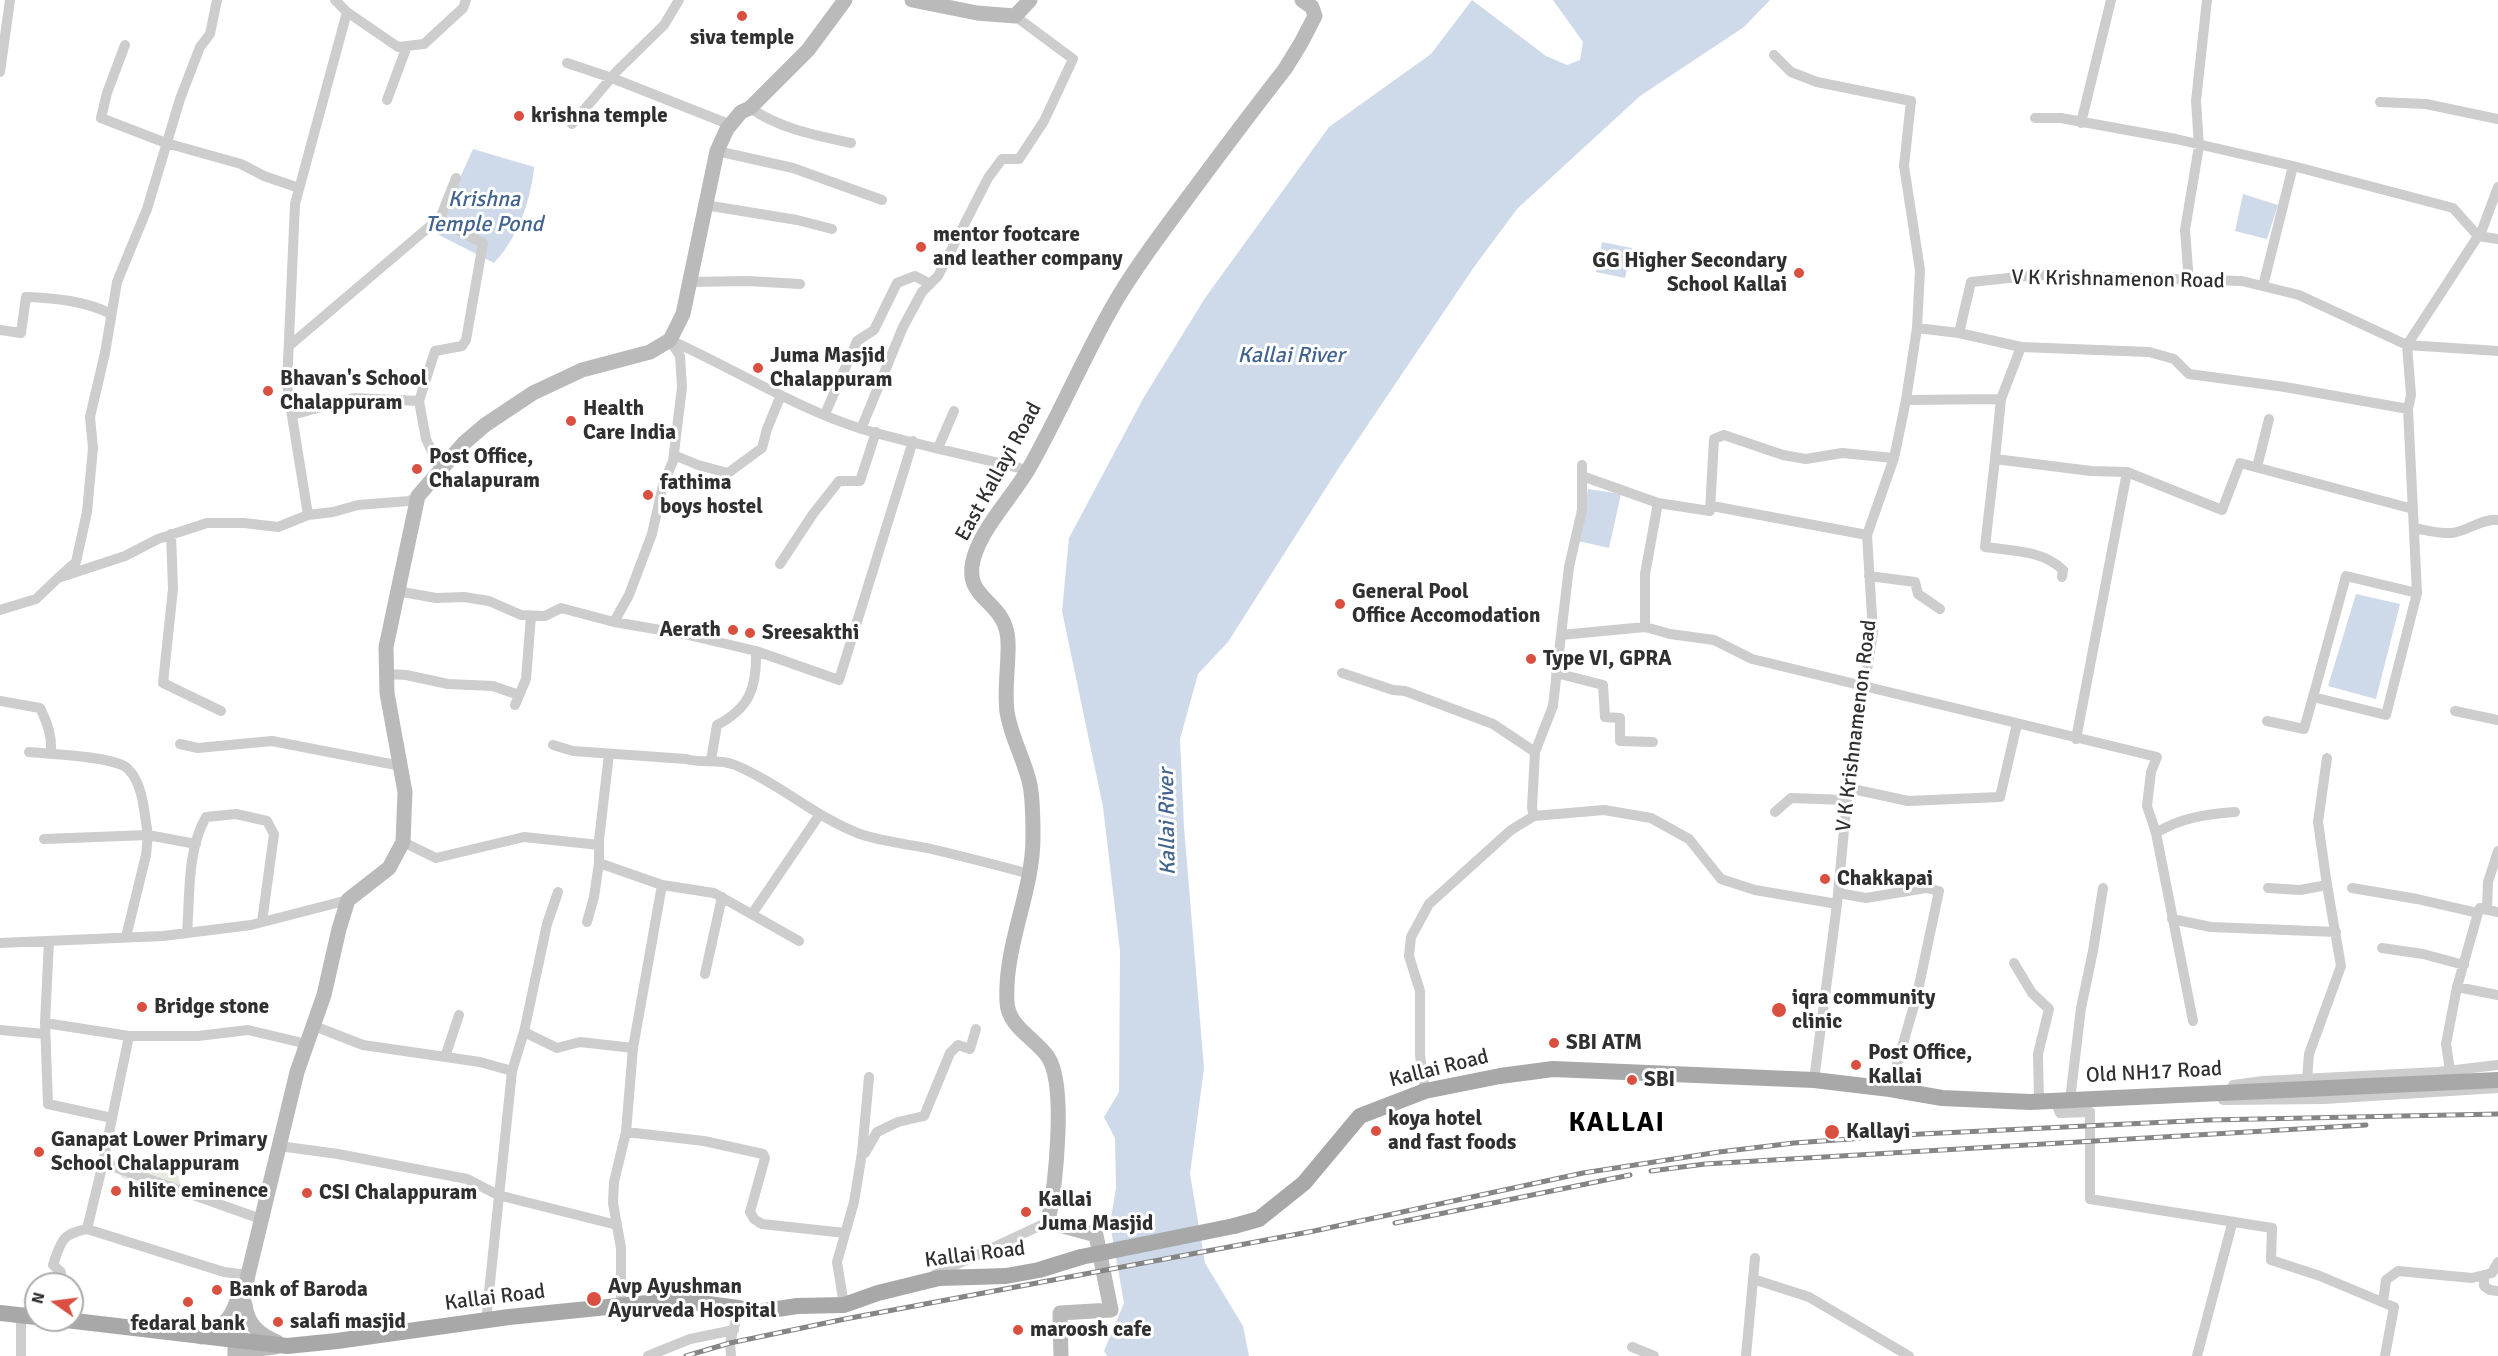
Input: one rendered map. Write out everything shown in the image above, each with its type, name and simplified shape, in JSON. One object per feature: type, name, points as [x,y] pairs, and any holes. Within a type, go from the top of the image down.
[{"type":"main road","points":[[235,1348],[248,1275],[297,1072],[324,995],[348,900],[389,868],[403,842],[405,792],[387,693],[387,647],[418,496],[440,469],[484,425],[533,393],[582,370],[650,352],[670,340],[683,314],[717,151],[723,136],[741,112],[750,108],[808,50],[845,0]]},
{"type":"main road","points":[[912,0],[977,13],[1015,16],[1030,0]]},
{"type":"main road","name":"East Kallayi Road","points":[[1048,1222],[1056,1181],[1055,1070],[1047,1055],[1010,1016],[1007,1004],[1011,954],[1030,874],[1033,839],[1030,784],[1014,741],[1007,709],[1008,636],[1004,618],[975,591],[972,581],[976,551],[1027,470],[1115,302],[1159,238],[1285,69],[1301,43],[1315,16],[1312,7],[1302,0]]},
{"type":"main road","name":"Kallai Road","points":[[84,1322],[201,1337],[235,1348],[337,1341],[486,1321],[676,1300],[758,1312],[797,1306],[844,1305],[878,1293],[939,1278],[1005,1276],[1039,1270],[1081,1257],[1259,1219],[1304,1183],[1360,1116],[1425,1091],[1500,1076],[1553,1069],[1814,1080]]},
{"type":"main road","name":"Old NH17 Road","points":[[1814,1080],[1942,1098],[2055,1101],[2498,1080]]},
{"type":"main road","points":[[1048,1222],[1096,1235],[1111,1310],[1060,1313],[1061,1356]]},
{"type":"main road","points":[[201,1337],[228,1320],[248,1275]]},
{"type":"main road","points":[[245,1292],[246,1313],[250,1323],[258,1333],[287,1346]]},
{"type":"main road","points":[[0,1313],[24,1316]]},
{"type":"main road","points":[[246,1356],[258,1348],[287,1346]]},
{"type":"street","points":[[0,72],[4,20],[10,0]]},
{"type":"street","points":[[0,610],[36,599],[76,562],[87,512],[93,448],[90,417],[105,353],[117,282],[147,209],[166,143],[196,58],[210,34],[217,0]]},
{"type":"street","points":[[335,0],[347,12],[398,47],[424,44],[464,8],[466,0]]},
{"type":"street","points":[[572,124],[612,78],[664,25],[679,0]]},
{"type":"street","points":[[2081,123],[2111,0]]},
{"type":"street","points":[[2189,282],[2185,230],[2199,146],[2196,101],[2207,0]]},
{"type":"street","points":[[308,515],[287,385],[295,204],[347,12]]},
{"type":"street","points":[[861,429],[903,327],[922,292],[938,276],[988,178],[1002,159],[1019,159],[1044,121],[1073,59],[1015,16]]},
{"type":"street","points":[[125,45],[107,93],[101,118],[166,143],[241,164],[264,176],[299,188]]},
{"type":"street","points":[[387,100],[407,46]]},
{"type":"street","name":"V K Krishnamenon Road","points":[[1774,55],[1791,72],[1818,82],[1911,101],[1904,166],[1920,270],[1917,328],[1906,400],[1894,458],[1867,535],[1873,633],[1846,800],[1838,898],[1814,1080]]},
{"type":"street","points":[[567,63],[612,78],[730,125]]},
{"type":"street","points":[[2380,102],[2426,104],[2498,119]]},
{"type":"street","points":[[750,108],[768,120],[792,130],[851,143]]},
{"type":"street","points":[[2035,118],[2061,118],[2293,166],[2452,208],[2478,236],[2498,239]]},
{"type":"street","points":[[717,151],[793,168],[882,200]]},
{"type":"street","points":[[2263,286],[2293,166]]},
{"type":"street","points":[[289,346],[429,227],[440,221],[456,178]]},
{"type":"street","points":[[2313,697],[2386,715],[2416,593],[2408,409],[2411,395],[2407,345],[2478,236],[2498,187]]},
{"type":"street","points":[[705,205],[797,220],[832,229]]},
{"type":"street","points":[[440,221],[483,243],[466,340],[462,345],[435,351],[419,401],[426,439],[440,469]]},
{"type":"street","name":"V K Krishnamenon Road","points":[[1959,333],[1971,282],[2037,275],[2189,282],[2242,281],[2299,295],[2407,345],[2498,351]]},
{"type":"street","points":[[825,414],[857,341],[874,330],[897,283],[915,276],[930,284]]},
{"type":"street","points":[[690,282],[747,280],[800,284]]},
{"type":"street","points":[[0,330],[21,333],[26,297],[51,298],[99,308],[111,314]]},
{"type":"street","points":[[1917,328],[1959,333],[2021,347],[2149,352],[2174,359],[2190,374],[2285,387],[2408,409]]},
{"type":"street","points":[[670,340],[715,360],[781,395],[861,429],[1027,470]]},
{"type":"street","points":[[614,621],[629,595],[652,534],[663,485],[674,455],[682,387],[680,356],[670,340]]},
{"type":"street","points":[[2021,347],[2001,399],[1985,547],[2009,549],[2051,559],[2063,570],[2062,578]]},
{"type":"street","points":[[674,455],[698,465],[728,473],[762,448],[781,395]]},
{"type":"street","points":[[292,415],[354,398],[419,401]]},
{"type":"street","points":[[1906,400],[2001,399]]},
{"type":"street","points":[[938,448],[954,411]]},
{"type":"street","points":[[2257,467],[2269,419]]},
{"type":"street","points":[[780,564],[813,514],[839,481],[860,481],[876,432]]},
{"type":"street","points":[[1534,816],[1532,808],[1535,752],[1553,706],[1569,567],[1582,510],[1582,470],[1658,503],[1710,511],[1714,439],[1724,435],[1783,455],[1806,459],[1842,453],[1894,458]]},
{"type":"street","points":[[398,591],[436,598],[464,597],[489,601],[521,615],[545,616],[561,608],[756,651],[839,680],[912,441]]},
{"type":"street","points":[[1995,459],[2091,471],[2127,472],[2222,510],[2240,463],[2413,509]]},
{"type":"street","points":[[2076,739],[2127,472]]},
{"type":"street","points":[[58,578],[125,556],[171,534],[207,523],[244,523],[278,527],[308,515],[333,512],[358,505],[409,501],[418,496]]},
{"type":"street","points":[[1645,627],[1646,574],[1658,503]]},
{"type":"street","points":[[1712,506],[1867,535]]},
{"type":"street","points":[[2414,528],[2450,534],[2470,529],[2492,519],[2498,520]]},
{"type":"street","points":[[171,534],[173,589],[163,683],[220,711]]},
{"type":"street","points":[[1869,576],[1915,582],[1918,594],[1940,609]]},
{"type":"street","points":[[2267,721],[2304,729],[2346,576],[2416,593]]},
{"type":"street","points":[[387,674],[448,684],[493,686],[517,700],[526,679],[529,661],[531,616]]},
{"type":"street","points":[[1561,635],[1645,627],[1670,634],[1714,640],[1752,658],[2157,757],[2151,772],[2147,806],[2156,833],[2193,1021]]},
{"type":"street","points":[[711,760],[717,725],[734,716],[750,696],[757,673],[756,651]]},
{"type":"street","points":[[1342,673],[1393,690],[1405,691],[1493,724],[1535,752]]},
{"type":"street","points":[[1556,673],[1603,685],[1605,717],[1620,718],[1620,741],[1653,742]]},
{"type":"street","points":[[0,701],[40,708],[48,723],[52,739],[51,754]]},
{"type":"street","points":[[2455,711],[2498,720]]},
{"type":"street","points":[[1848,788],[1908,801],[2000,796],[2017,724]]},
{"type":"street","points":[[180,744],[198,748],[272,741],[400,766]]},
{"type":"street","points":[[553,745],[573,751],[686,759],[699,762],[711,760],[734,765],[765,779],[820,814],[861,834],[960,855],[1030,874]]},
{"type":"street","points":[[29,752],[116,761],[128,769],[140,790],[148,835],[146,855],[126,937]]},
{"type":"street","points":[[587,922],[594,897],[599,863],[609,754]]},
{"type":"street","points":[[2307,1079],[2309,1054],[2341,966],[2318,822],[2327,758]]},
{"type":"street","points":[[1775,812],[1791,798],[1846,800]]},
{"type":"street","points":[[1425,1091],[1420,1055],[1420,991],[1409,956],[1411,937],[1429,904],[1511,830],[1534,816],[1604,810],[1652,818],[1689,839],[1721,879],[1755,891],[1838,898],[1866,898],[1926,888],[1939,891],[1917,995],[1890,1089]]},
{"type":"street","points":[[2156,833],[2172,823],[2210,813],[2235,812]]},
{"type":"street","points":[[187,933],[196,844],[199,830],[206,817],[236,814],[267,821],[274,834],[262,922]]},
{"type":"street","points":[[752,914],[820,814]]},
{"type":"street","points":[[44,839],[148,835],[196,844]]},
{"type":"street","points":[[403,842],[436,858],[524,837],[599,846]]},
{"type":"street","points":[[2450,1071],[2446,1044],[2457,987],[2464,965],[2488,912],[2488,882],[2498,851]]},
{"type":"street","points":[[599,863],[662,885],[714,892],[799,941]]},
{"type":"street","points":[[621,1306],[621,1248],[613,1203],[614,1182],[626,1132],[633,1048],[662,885]]},
{"type":"street","points":[[2268,888],[2300,890],[2328,885]]},
{"type":"street","points":[[2055,1101],[2081,1008],[2103,888]]},
{"type":"street","points":[[2352,888],[2488,912]]},
{"type":"street","points":[[486,1321],[512,1071],[524,1032],[547,924],[558,892]]},
{"type":"street","points":[[705,974],[722,897]]},
{"type":"street","points":[[0,943],[187,933],[262,922],[348,900]]},
{"type":"street","points":[[2172,920],[2211,927],[2336,932]]},
{"type":"street","points":[[49,941],[45,1029],[48,1104],[112,1118]]},
{"type":"street","points":[[2382,948],[2423,954],[2464,965]]},
{"type":"street","points":[[2014,963],[2032,993],[2049,1009],[2038,1054],[2060,1113],[2090,1112],[2090,1199],[2232,1224],[2272,1228],[2271,1260],[2320,1276],[2394,1307],[2385,1356]]},
{"type":"street","points":[[2457,987],[2498,995]]},
{"type":"street","points":[[445,1057],[459,1015]]},
{"type":"street","points":[[314,1026],[363,1045],[480,1062],[512,1071]]},
{"type":"street","points":[[0,1030],[45,1029],[129,1036],[198,1036],[248,1030],[307,1044]]},
{"type":"street","points":[[861,1159],[877,1132],[898,1122],[924,1116],[950,1053],[958,1045],[970,1049],[976,1029]]},
{"type":"street","points":[[524,1032],[557,1048],[579,1042],[633,1048]]},
{"type":"street","points":[[87,1229],[129,1036]]},
{"type":"street","points":[[2173,1094],[2263,1081],[2450,1071],[2498,1065]]},
{"type":"street","points":[[844,1305],[837,1262],[854,1202],[861,1159],[869,1077]]},
{"type":"street","points":[[2173,1094],[2185,1099],[2276,1101],[2498,1088]]},
{"type":"street","points":[[626,1132],[704,1141],[763,1154],[765,1158],[750,1212],[754,1219],[762,1224],[845,1233]]},
{"type":"street","points":[[279,1146],[338,1154],[467,1179],[498,1195],[617,1225]]},
{"type":"street","points":[[103,1163],[261,1219]]},
{"type":"street","points":[[918,1284],[1048,1222]]},
{"type":"street","points":[[2197,1356],[2232,1224]]},
{"type":"street","points":[[61,1272],[53,1265],[62,1239],[73,1232],[87,1229],[224,1272],[248,1275]]},
{"type":"street","points":[[1746,1356],[1755,1258]]},
{"type":"street","points":[[2383,1302],[2386,1280],[2398,1271],[2472,1278],[2492,1273],[2498,1263]]},
{"type":"street","points":[[2484,1275],[2484,1286],[2498,1291]]},
{"type":"street","points":[[1753,1279],[1809,1297],[1909,1356]]},
{"type":"street","points":[[730,1356],[730,1343],[739,1308]]},
{"type":"street","points":[[648,1356],[690,1339],[734,1330]]},
{"type":"street","points":[[21,1356],[25,1332]]},
{"type":"street","points":[[1632,1347],[1654,1356]]},
{"type":"shaded area","points":[[115,1159],[157,1161],[165,1167],[171,1167],[180,1179],[179,1194],[161,1196],[122,1178],[111,1161]]},
{"type":"water","name":"Kallai River","points":[[1472,0],[1546,56],[1567,65],[1580,60],[1583,42],[1553,0],[1770,0],[1744,27],[1640,96],[1517,209],[1474,267],[1338,469],[1228,642],[1198,674],[1180,739],[1184,827],[1204,1068],[1190,1174],[1205,1263],[1243,1326],[1249,1356],[1107,1356],[1104,1351],[1124,1303],[1110,1224],[1116,1188],[1115,1138],[1104,1117],[1119,1092],[1120,951],[1103,807],[1062,611],[1069,538],[1144,397],[1205,298],[1329,127],[1431,54]]},
{"type":"water","name":"Krishna Temple Pond","points":[[473,149],[534,167],[530,193],[522,219],[510,243],[494,263],[435,233]]},
{"type":"water","points":[[2243,194],[2278,205],[2267,239],[2235,231]]},
{"type":"water","points":[[1602,242],[1632,248],[1625,278],[1596,272]]},
{"type":"water","points":[[1588,489],[1621,494],[1609,548],[1578,541]]},
{"type":"water","points":[[2356,594],[2400,604],[2376,699],[2328,686]]},
{"type":"railway","points":[[686,1356],[730,1343],[845,1319],[1314,1231],[1583,1173],[1719,1152],[1794,1143],[1921,1134],[2209,1120],[2498,1114]]},
{"type":"railway","points":[[1651,1171],[1705,1164],[2366,1125]]},
{"type":"railway","points":[[1395,1223],[1630,1175]]},
{"type":"place","name":"siva temple","points":[[742,16]]},
{"type":"place","name":"krishna temple","points":[[519,116]]},
{"type":"place","name":"mentor footcare and leather company","points":[[921,247]]},
{"type":"place","name":"GG Higher Secondary School Kallai","points":[[1799,273]]},
{"type":"place","name":"Juma Masjid Chalappuram","points":[[758,368]]},
{"type":"place","name":"Bhavan's School Chalappuram","points":[[268,391]]},
{"type":"place","name":"Health Care India","points":[[571,421]]},
{"type":"place","name":"Post Office, Chalapuram","points":[[417,469]]},
{"type":"place","name":"fathima boys hostel","points":[[648,495]]},
{"type":"place","name":"General Pool Office Accomodation","points":[[1340,604]]},
{"type":"place","name":"Aerath","points":[[733,630]]},
{"type":"place","name":"Sreesakthi","points":[[750,633]]},
{"type":"place","name":"Type VI, GPRA","points":[[1531,659]]},
{"type":"place","name":"Chakkapai","points":[[1825,879]]},
{"type":"place","name":"Bridge stone","points":[[142,1007]]},
{"type":"place","name":"iqra community clinic","points":[[1779,1010]]},
{"type":"place","name":"SBI ATM","points":[[1554,1043]]},
{"type":"place","name":"Post Office, Kallai","points":[[1856,1065]]},
{"type":"place","name":"SBI","points":[[1632,1080]]},
{"type":"place","name":"koya hotel and fast foods","points":[[1376,1131]]},
{"type":"place","name":"Kallayi","points":[[1832,1132]]},
{"type":"place","name":"Ganapat Lower Primary School Chalappuram","points":[[39,1152]]},
{"type":"place","name":"hilite eminence","points":[[116,1191]]},
{"type":"place","name":"CSI Chalappuram","points":[[307,1193]]},
{"type":"place","name":"Kallai Juma Masjid","points":[[1026,1212]]},
{"type":"place","name":"Bank of Baroda","points":[[217,1290]]},
{"type":"place","name":"Avp Ayushman Ayurveda Hospital","points":[[594,1299]]},
{"type":"place","name":"fedaral bank","points":[[188,1302]]},
{"type":"place","name":"salafi masjid","points":[[278,1322]]},
{"type":"place","name":"maroosh cafe","points":[[1018,1330]]},
{"type":"district","name":"KALLAI","points":[[1617,1124]]}]
